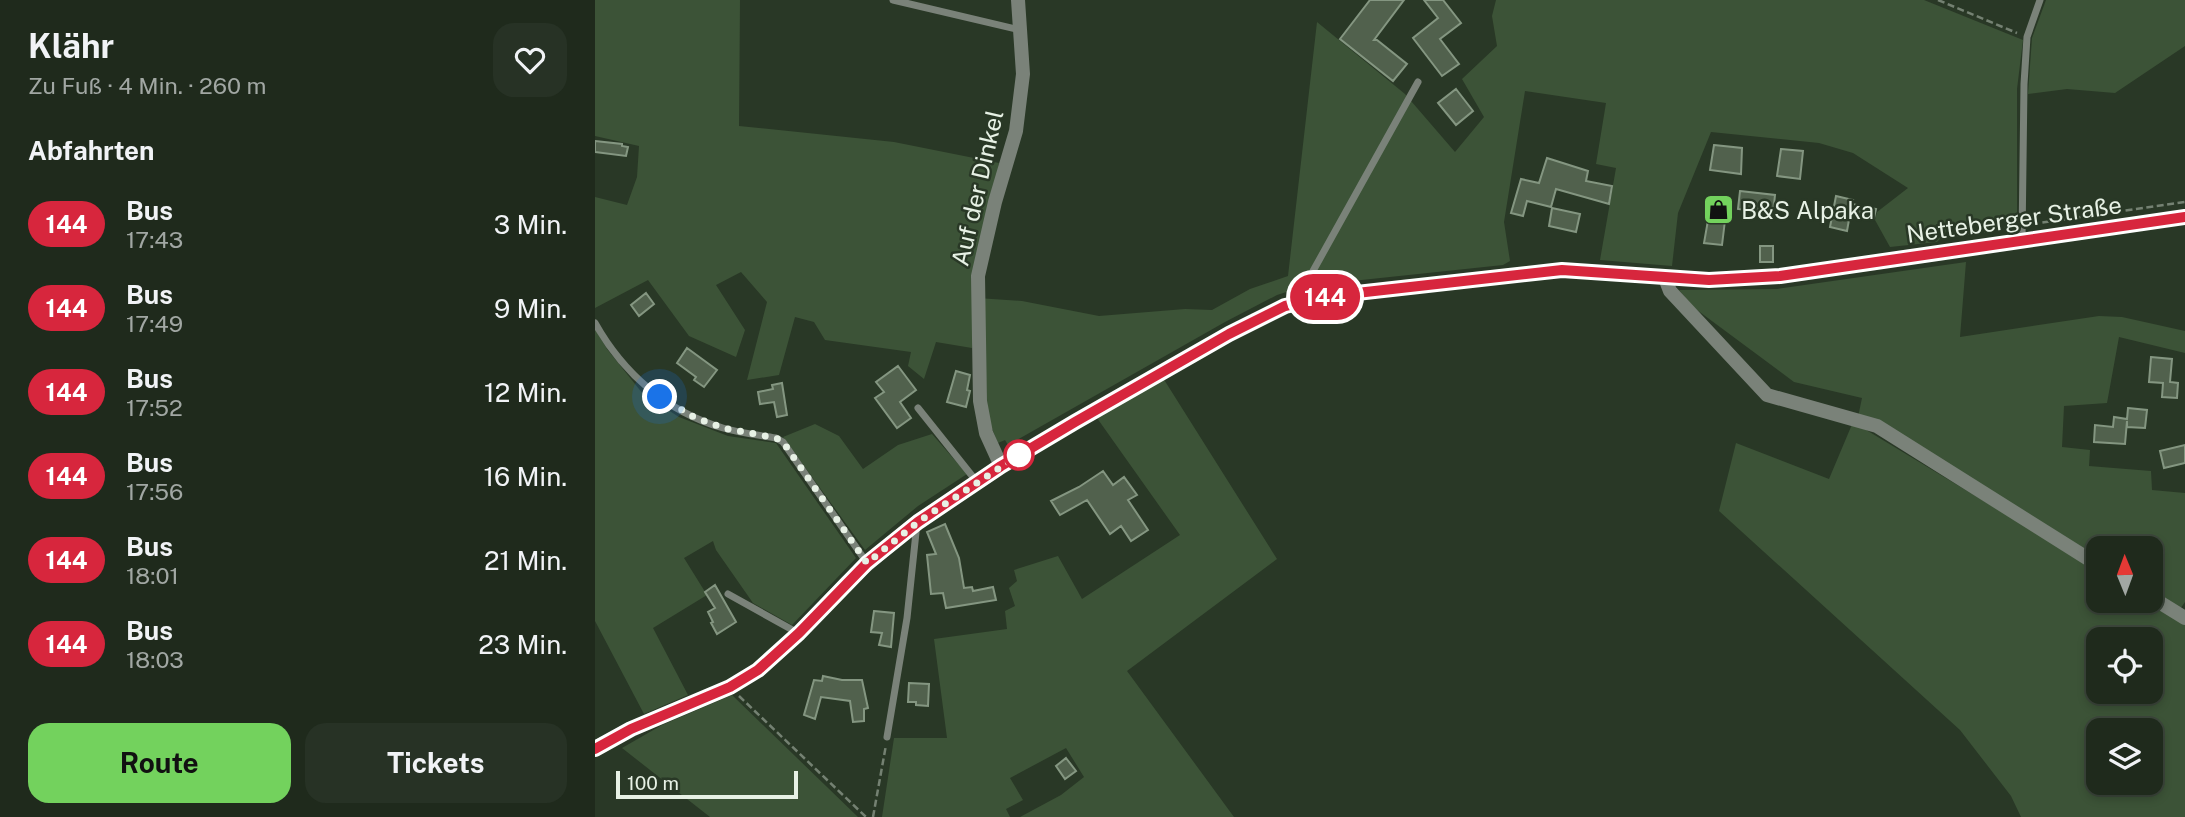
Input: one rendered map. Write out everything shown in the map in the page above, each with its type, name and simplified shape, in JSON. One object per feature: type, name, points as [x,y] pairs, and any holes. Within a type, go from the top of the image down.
[{"type":"street","name":"Auf der Dinkel","points":[[1001,466],[982,419],[978,363],[978,276],[995,202],[1016,131],[1023,74],[1019,0]]},
{"type":"street","name":"Netteberger Straße","points":[[595,748],[631,729],[730,687],[758,670],[799,633],[867,563],[918,522],[1001,466],[1229,334],[1285,306],[1306,300],[1562,270],[1665,278],[1739,279],[1780,276],[2185,217]]},
{"type":"street","points":[[1665,278],[1670,291],[1767,396],[1877,426],[2086,557]]},
{"type":"street","points":[[2163,604],[2185,618]]},
{"type":"lane","points":[[893,0],[1020,30]]},
{"type":"lane","points":[[2022,241],[2027,37],[2040,0]]},
{"type":"lane","points":[[1306,300],[1313,271],[1418,82]]},
{"type":"lane","points":[[595,323],[623,366],[660,397],[694,417],[723,428],[776,438],[783,442],[867,563]]},
{"type":"lane","points":[[918,408],[977,482]]},
{"type":"lane","points":[[887,737],[907,618],[918,522]]},
{"type":"lane","points":[[729,594],[799,633]]},
{"type":"path","points":[[1938,0],[2027,37]]},
{"type":"path","points":[[730,687],[866,817]]},
{"type":"path","points":[[873,817],[887,737]]},
{"type":"green space","points":[[595,0],[740,0],[739,126],[894,142],[999,163],[972,348],[936,342],[924,379],[908,366],[911,352],[825,340],[814,322],[795,317],[779,375],[747,380],[767,302],[741,272],[716,285],[745,330],[736,357],[689,336],[648,280],[595,308],[595,197],[627,205],[637,177],[639,146],[595,136]]},
{"type":"green space","points":[[1496,0],[1924,0],[2023,40],[2017,89],[2017,219],[1950,228],[1937,242],[1890,247],[1875,220],[1877,212],[1908,188],[1853,153],[1819,143],[1711,132],[1678,213],[1672,266],[1600,260],[1616,168],[1596,164],[1606,103],[1525,91],[1504,222],[1510,261],[1503,265],[1305,286],[1277,295],[1008,445],[1005,440],[998,443],[988,419],[985,359],[977,298],[1022,301],[1099,316],[1185,309],[1212,310],[1250,289],[1288,276],[1317,22],[1405,94],[1455,152],[1484,117],[1462,79],[1497,46],[1492,16]]},
{"type":"green space","points":[[2046,0],[2185,0],[2185,46],[2115,93],[2067,89],[2028,94],[2032,38]]},
{"type":"green space","points":[[1966,262],[1960,337],[2099,316],[2122,317],[2185,331],[2185,353],[2119,337],[2107,403],[2064,406],[2062,447],[2090,450],[2089,466],[2151,471],[2152,490],[2185,493],[2185,602],[2180,609],[2163,600],[2163,536],[2086,536],[2086,553],[1858,417],[1862,398],[1794,382],[1693,307],[1679,290],[1777,289]]},
{"type":"green space","points":[[595,329],[607,349],[643,394],[679,417],[728,436],[776,443],[856,558],[792,625],[753,603],[716,550],[713,541],[684,558],[707,595],[653,628],[688,695],[644,714],[595,621]]},
{"type":"green space","points":[[1163,378],[1277,559],[1127,671],[1234,817],[1020,817],[1061,795],[1084,777],[1066,748],[1010,778],[1023,800],[1006,809],[1010,817],[882,817],[894,738],[947,738],[934,639],[1007,629],[1005,611],[1015,606],[1009,588],[1017,581],[1014,570],[1058,556],[1082,599],[1180,535],[1097,418]]},
{"type":"green space","points":[[1853,422],[2086,563],[2086,613],[2163,613],[2163,610],[2185,623],[2185,817],[2021,817],[2011,796],[1960,730],[1719,511],[1736,443],[1829,479]]},
{"type":"green space","points":[[815,424],[839,436],[863,469],[898,445],[932,434],[967,474],[918,506],[865,550],[783,437]]},
{"type":"green space","points":[[732,695],[858,817],[710,817],[622,748],[662,725]]},
{"type":"building","points":[[1370,0],[1404,0],[1374,40],[1407,64],[1393,81],[1340,39]]},
{"type":"building","points":[[1424,0],[1443,0],[1461,23],[1440,39],[1459,64],[1442,76],[1413,38],[1438,18]]},
{"type":"building","points":[[1456,89],[1473,111],[1456,125],[1438,103]]},
{"type":"building","points":[[595,141],[622,144],[628,147],[626,156],[595,152]]},
{"type":"building","points":[[1714,145],[1742,148],[1741,174],[1710,170]]},
{"type":"building","points":[[1781,149],[1803,151],[1800,179],[1777,176]]},
{"type":"building","points":[[1547,158],[1588,171],[1586,181],[1612,186],[1609,204],[1556,189],[1551,207],[1527,201],[1523,216],[1511,213],[1521,179],[1539,183]]},
{"type":"building","points":[[1740,191],[1775,195],[1773,214],[1738,209]]},
{"type":"building","points":[[1836,196],[1853,200],[1852,204],[1876,209],[1874,218],[1850,214],[1847,231],[1830,227]]},
{"type":"building","points":[[1711,203],[1727,204],[1722,245],[1704,243]]},
{"type":"building","points":[[1552,208],[1580,214],[1576,232],[1549,226]]},
{"type":"building","points":[[1760,246],[1773,246],[1773,262],[1760,262]]},
{"type":"building","points":[[646,293],[654,304],[639,316],[631,305]]},
{"type":"building","points":[[687,348],[717,370],[704,387],[694,380],[696,377],[677,363]]},
{"type":"building","points":[[2151,357],[2172,359],[2170,382],[2178,383],[2177,398],[2162,397],[2163,383],[2149,382]]},
{"type":"building","points":[[898,366],[916,390],[900,402],[911,418],[897,428],[875,398],[884,392],[876,382]]},
{"type":"building","points":[[956,371],[970,375],[966,407],[947,402]]},
{"type":"building","points":[[782,383],[787,415],[777,417],[774,402],[760,404],[758,392],[773,389],[772,385]]},
{"type":"building","points":[[2128,408],[2147,410],[2145,428],[2127,427],[2127,421],[2125,444],[2094,442],[2095,425],[2113,427],[2114,417],[2127,419]]},
{"type":"building","points":[[2185,445],[2185,463],[2164,468],[2160,451]]},
{"type":"building","points":[[1103,471],[1113,485],[1124,477],[1137,495],[1128,500],[1148,530],[1131,541],[1121,526],[1110,534],[1087,500],[1060,515],[1051,501]]},
{"type":"building","points":[[945,524],[959,558],[964,588],[972,587],[973,591],[993,587],[996,600],[946,608],[943,593],[931,594],[927,555],[936,554],[927,532]]},
{"type":"building","points":[[715,585],[736,622],[717,634],[708,612],[715,608],[705,592]]},
{"type":"building","points":[[874,611],[894,613],[891,647],[879,645],[882,633],[871,632]]},
{"type":"building","points":[[823,676],[862,680],[868,708],[864,709],[864,721],[853,722],[850,701],[821,697],[815,719],[804,715],[814,680],[822,681]]},
{"type":"building","points":[[909,683],[929,684],[928,706],[908,702]]},
{"type":"building","points":[[1066,758],[1076,771],[1065,779],[1056,766]]},
{"type":"bus line","name":"144","points":[[595,749],[631,729],[730,687],[758,670],[799,633],[867,563],[918,522],[1001,466],[1075,422],[1229,334],[1285,306],[1330,296],[1562,270],[1709,280],[1780,276],[2185,217]]},
{"type":"place","name":"B&S Alpaka","points":[[1718,210]]},
{"type":"route","points":[[660,397],[694,417],[723,428],[776,438],[783,442],[867,563],[918,522],[1019,455]]}]
